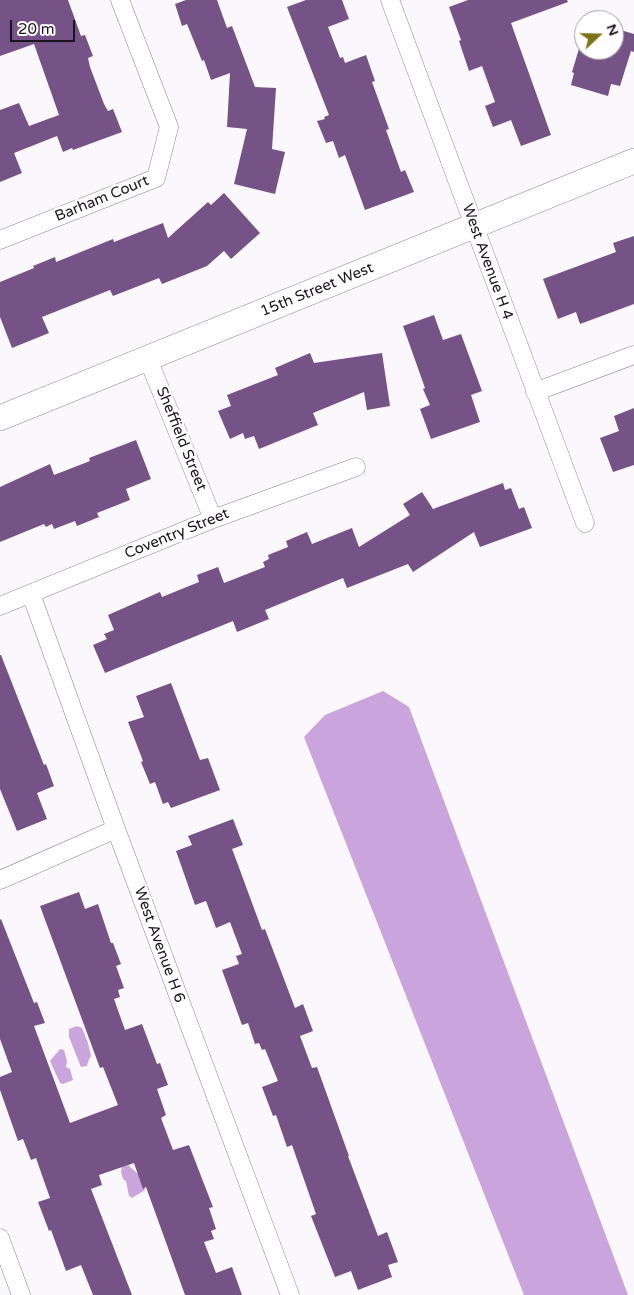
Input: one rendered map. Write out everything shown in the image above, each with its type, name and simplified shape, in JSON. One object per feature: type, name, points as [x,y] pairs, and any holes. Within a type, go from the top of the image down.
[{"type":"street","name":"Barham Court","points":[[0,240],[156,178],[168,127],[120,0]]},
{"type":"street","name":"West Avenue H 4","points":[[390,0],[585,523]]},
{"type":"street","name":"15th Street West","points":[[0,418],[634,161]]},
{"type":"street","points":[[535,392],[634,355]]},
{"type":"street","name":"Sheffield Street","points":[[148,359],[213,519]]},
{"type":"street","name":"Coventry Street","points":[[0,606],[213,519],[356,467]]},
{"type":"street","name":"West Avenue H 6","points":[[32,594],[116,829],[290,1295]]},
{"type":"street","points":[[0,880],[116,829]]},
{"type":"street","points":[[0,1238],[21,1295]]},
{"type":"shaded area","points":[[383,691],[409,707],[628,1295],[524,1295],[304,737],[325,715]]},
{"type":"shaded area","points":[[77,1026],[82,1028],[88,1043],[91,1056],[87,1066],[81,1067],[69,1037],[69,1029]]},
{"type":"shaded area","points":[[60,1049],[64,1050],[67,1061],[66,1067],[70,1069],[73,1080],[63,1084],[60,1083],[50,1061]]},
{"type":"shaded area","points":[[128,1165],[138,1174],[145,1190],[132,1198],[129,1196],[126,1181],[123,1179],[121,1172],[122,1167]]},
{"type":"building","points":[[0,0],[68,0],[81,36],[85,35],[93,56],[88,58],[90,67],[104,104],[108,111],[113,109],[122,132],[63,152],[57,136],[14,153],[22,173],[0,182],[0,110],[19,103],[29,126],[59,115],[34,44],[0,56]]},
{"type":"building","points":[[186,0],[217,0],[227,28],[232,26],[255,87],[276,88],[272,149],[285,152],[275,194],[234,184],[247,129],[227,127],[230,73],[211,80],[187,24],[182,26],[175,4]]},
{"type":"building","points":[[306,0],[342,0],[349,19],[328,27],[340,58],[343,57],[345,63],[366,55],[375,81],[372,82],[389,129],[386,130],[401,172],[405,170],[414,192],[365,210],[345,155],[339,158],[333,141],[326,143],[317,121],[325,119],[324,117],[329,115],[287,7]]},
{"type":"building","points":[[468,0],[567,0],[568,2],[511,23],[551,135],[521,146],[511,120],[493,127],[485,106],[495,102],[482,66],[469,71],[459,41],[461,40],[449,7]]},
{"type":"building","points":[[624,31],[634,34],[634,52],[631,51],[620,86],[611,84],[608,96],[571,85],[574,73],[572,72],[576,60],[624,60]]},
{"type":"building","points":[[224,193],[260,233],[231,259],[224,251],[207,266],[162,284],[159,278],[113,296],[110,290],[42,317],[49,333],[12,348],[0,317],[0,282],[55,257],[56,262],[113,239],[114,242],[163,223],[168,238],[208,202],[211,205]]},
{"type":"building","points":[[634,236],[634,304],[580,324],[576,312],[558,319],[543,279],[616,252],[613,243]]},
{"type":"building","points":[[434,315],[443,340],[461,334],[482,391],[471,395],[480,422],[431,439],[420,409],[430,405],[403,326]]},
{"type":"building","points":[[310,353],[314,363],[382,353],[390,406],[367,410],[364,392],[313,413],[318,425],[259,449],[254,436],[245,439],[243,433],[230,439],[218,411],[231,406],[227,395],[278,375],[275,368]]},
{"type":"building","points":[[634,408],[634,465],[613,472],[600,438],[619,431],[614,416]]},
{"type":"building","points":[[136,440],[151,479],[126,489],[130,500],[97,513],[99,517],[77,526],[75,521],[54,529],[52,524],[46,527],[44,524],[0,542],[0,487],[50,464],[54,475],[90,461],[89,458]]},
{"type":"building","points":[[503,483],[505,490],[511,488],[519,509],[524,507],[532,528],[480,547],[474,532],[413,572],[408,564],[347,588],[343,578],[265,610],[269,619],[237,632],[233,621],[105,673],[93,645],[107,639],[104,634],[114,630],[108,615],[160,592],[162,597],[199,582],[197,575],[218,567],[224,583],[265,567],[263,562],[269,559],[268,555],[288,547],[286,541],[307,532],[312,544],[352,528],[359,547],[410,515],[403,504],[422,492],[433,509]]},
{"type":"building","points":[[0,655],[54,786],[37,793],[47,819],[17,831],[0,789]]},
{"type":"building","points":[[171,683],[200,760],[208,758],[220,790],[171,808],[168,802],[163,804],[155,782],[150,784],[128,722],[144,717],[136,696]]},
{"type":"building","points":[[233,819],[243,845],[232,849],[262,930],[265,929],[295,1008],[303,1004],[313,1031],[300,1036],[312,1068],[317,1067],[378,1236],[387,1232],[398,1262],[388,1265],[392,1277],[358,1290],[351,1271],[335,1277],[311,1216],[316,1214],[292,1145],[287,1147],[276,1115],[273,1116],[262,1087],[278,1081],[265,1049],[262,1050],[259,1043],[255,1044],[248,1023],[242,1025],[222,970],[239,964],[236,956],[242,954],[230,922],[216,928],[206,901],[195,905],[176,851],[192,845],[188,836]]},
{"type":"building","points":[[79,892],[85,909],[98,904],[111,943],[113,943],[121,964],[116,966],[124,988],[118,990],[120,997],[114,999],[125,1030],[142,1024],[157,1064],[160,1063],[168,1085],[157,1089],[166,1115],[161,1118],[173,1150],[189,1145],[213,1207],[209,1208],[216,1229],[211,1231],[214,1239],[204,1242],[216,1273],[232,1267],[242,1295],[185,1295],[146,1187],[143,1189],[134,1163],[99,1175],[102,1185],[91,1189],[132,1295],[93,1295],[81,1265],[66,1271],[51,1230],[49,1231],[38,1202],[50,1198],[36,1158],[31,1160],[23,1139],[18,1141],[0,1090],[0,1077],[12,1072],[0,1039],[0,920],[34,1003],[37,1002],[45,1023],[34,1026],[70,1123],[118,1105],[103,1067],[100,1068],[40,906]]}]
